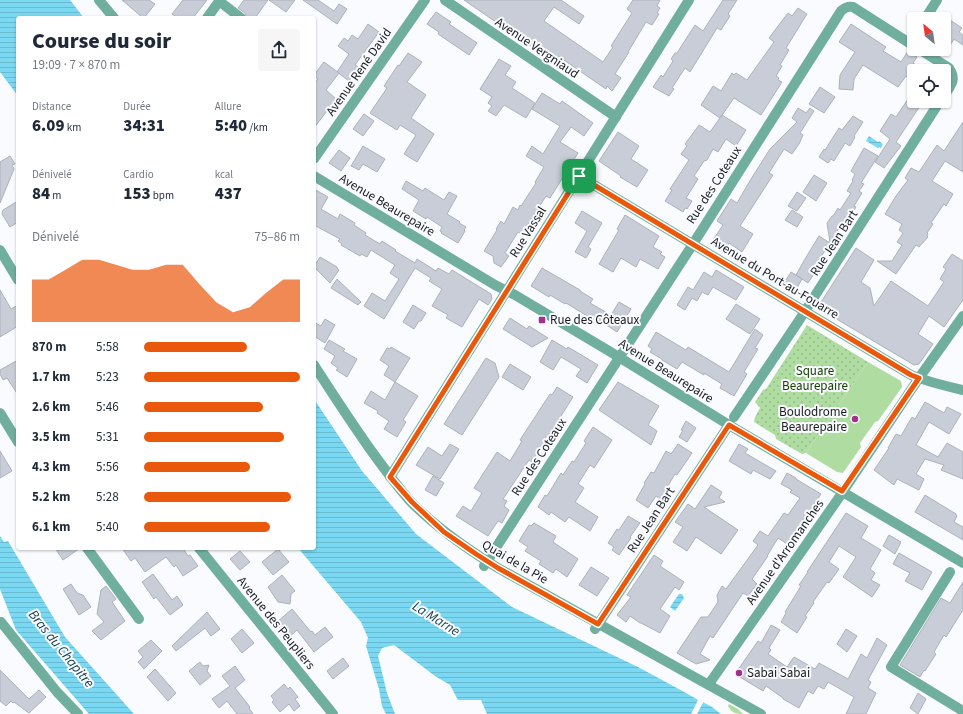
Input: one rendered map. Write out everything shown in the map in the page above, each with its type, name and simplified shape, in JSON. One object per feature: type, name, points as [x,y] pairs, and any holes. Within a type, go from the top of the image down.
[{"type":"street","points":[[99,0],[112,16]]},
{"type":"street","name":"Avenue René David","points":[[316,156],[425,0]]},
{"type":"street","name":"Avenue Vergniaud","points":[[445,0],[616,117]]},
{"type":"street","name":"Rue Vassal","points":[[390,477],[689,0]]},
{"type":"street","points":[[929,12],[937,0]]},
{"type":"street","points":[[209,16],[220,1],[239,16]]},
{"type":"street","name":"Rue des Coteaux","points":[[486,564],[844,8],[853,7],[907,40]]},
{"type":"street","points":[[932,56],[943,64]]},
{"type":"street","points":[[951,71],[954,77],[951,84]]},
{"type":"street","name":"Rue Jean Bart","points":[[597,626],[805,312],[936,108]]},
{"type":"street","name":"Avenue du Port-au-Fouarre","points":[[579,176],[911,375],[942,386],[963,390]]},
{"type":"street","name":"Avenue Beaurepaire","points":[[316,177],[488,281],[732,421],[842,491],[963,562]]},
{"type":"street","points":[[0,250],[16,277]]},
{"type":"street","name":"Avenue d'Arromanches","points":[[709,684],[963,316]]},
{"type":"street","name":"Quai de la Pie","points":[[316,368],[360,436],[390,477],[412,502],[444,532],[476,554],[486,564],[597,626],[709,684],[761,714]]},
{"type":"street","points":[[0,413],[16,439]]},
{"type":"street","points":[[88,550],[139,618]]},
{"type":"street","name":"Avenue des Peupliers","points":[[201,550],[333,714]]},
{"type":"street","points":[[950,572],[891,667],[963,711]]},
{"type":"street","points":[[1,622],[57,692],[78,714]]},
{"type":"green space","name":"Square Beaurepaire","points":[[807,325],[868,362],[806,453],[802,454],[776,439],[775,435],[754,422],[760,408],[755,402],[763,390],[766,389]]},
{"type":"green space","name":"Boulodrome Beaurepaire","points":[[868,362],[901,381],[902,387],[860,443],[861,447],[843,473],[837,472],[806,453]]},
{"type":"green space","points":[[729,704],[743,714],[732,712],[728,706]]},
{"type":"water","points":[[0,0],[70,0],[82,16],[16,16],[16,94],[0,72]]},
{"type":"water","points":[[869,136],[883,144],[881,148],[878,148],[866,141]]},
{"type":"water","name":"La Marne","points":[[316,402],[362,471],[416,534],[512,607],[638,667],[712,707],[721,714],[487,714],[481,700],[458,700],[450,685],[435,676],[394,645],[382,648],[378,656],[387,693],[395,714],[386,714],[382,706],[379,689],[366,646],[368,638],[361,622],[300,550],[316,550]]},
{"type":"water","name":"Bras du Chapitre","points":[[0,536],[4,542],[8,541],[65,637],[134,714],[89,714],[16,630],[0,589]]},
{"type":"water","points":[[679,594],[682,594],[684,598],[675,611],[670,607]]},
{"type":"pier","points":[[689,693],[704,701],[697,714],[691,714],[698,700],[688,694]]},
{"type":"building","points":[[122,0],[149,0],[155,4],[146,16],[141,16]]},
{"type":"building","points":[[183,0],[207,0],[195,16],[175,16],[172,14]]},
{"type":"building","points":[[244,0],[268,0],[256,16],[246,16],[245,13],[238,8]]},
{"type":"building","points":[[269,0],[295,0],[286,12]]},
{"type":"building","points":[[303,0],[318,0],[334,11],[339,4],[347,9],[337,24]]},
{"type":"building","points":[[464,0],[561,0],[584,16],[579,24],[554,7],[544,21],[603,62],[613,47],[611,46],[632,13],[627,9],[633,0],[660,0],[657,6],[660,8],[657,13],[659,14],[652,25],[646,22],[615,74],[621,78],[612,91],[607,86],[606,89],[558,56],[554,62]]},
{"type":"building","points":[[723,0],[737,0],[728,14],[730,16],[721,30],[717,28],[690,72],[685,68],[672,88],[674,89],[669,96],[653,87],[661,75],[663,77],[673,61],[671,59],[675,53],[677,53],[695,25],[703,31]]},
{"type":"building","points":[[798,8],[807,14],[786,48],[789,50],[780,65],[782,66],[776,76],[779,78],[778,80],[782,82],[761,115],[734,98],[720,118],[701,105],[713,86],[721,91],[732,73],[734,75],[736,73],[747,80],[774,42],[769,38],[788,13],[792,16]]},
{"type":"building","points":[[436,12],[451,22],[449,24],[477,43],[469,55],[438,34],[439,32],[427,24]]},
{"type":"building","points":[[951,21],[962,28],[959,32],[963,35],[963,45],[954,39],[951,44]]},
{"type":"building","points":[[368,24],[379,32],[355,65],[362,69],[356,77],[353,75],[349,81],[337,72],[349,54],[338,46],[344,38],[348,41],[352,35],[358,39]]},
{"type":"building","points":[[851,24],[886,47],[883,51],[901,62],[907,53],[907,56],[917,57],[913,63],[915,64],[907,64],[907,77],[898,87],[863,65],[854,79],[853,90],[839,89],[840,75],[855,52],[839,42]]},
{"type":"building","points":[[408,53],[422,62],[407,82],[426,95],[411,118],[434,134],[417,162],[404,154],[416,135],[400,125],[397,130],[370,113],[387,88],[384,86]]},
{"type":"building","points":[[499,59],[511,66],[505,75],[516,82],[512,88],[535,103],[526,118],[504,105],[496,116],[488,111],[492,106],[488,103],[492,97],[480,89]]},
{"type":"building","points":[[324,62],[339,73],[326,90],[336,99],[316,125],[316,82],[318,79],[316,78],[316,72]]},
{"type":"building","points":[[820,87],[835,97],[824,113],[809,104]]},
{"type":"building","points":[[542,93],[560,104],[562,101],[593,123],[584,136],[571,127],[560,142],[578,153],[550,198],[546,196],[522,234],[518,232],[505,253],[509,256],[501,267],[494,263],[493,256],[484,251],[501,221],[504,224],[513,207],[518,210],[520,205],[521,206],[536,183],[535,182],[544,167],[526,156],[532,146],[543,154],[560,126],[532,109]]},
{"type":"building","points":[[907,100],[907,108],[919,108],[896,142],[901,146],[884,168],[875,162],[890,139],[880,131],[891,114],[896,117]]},
{"type":"building","points":[[798,108],[806,113],[810,108],[814,111],[800,133],[803,135],[799,144],[792,154],[784,149],[769,173],[773,175],[740,226],[753,234],[742,252],[729,243],[724,251],[711,243],[723,225],[717,221],[731,199],[737,203],[770,149],[797,122],[792,118]]},
{"type":"building","points":[[364,114],[374,121],[363,136],[353,129]]},
{"type":"building","points":[[722,115],[746,130],[736,146],[726,139],[718,152],[713,149],[707,160],[704,161],[694,176],[698,179],[686,198],[692,201],[683,212],[665,201],[672,190],[670,189],[689,160],[681,154],[687,146],[685,144],[699,125],[710,132]]},
{"type":"building","points":[[853,116],[863,122],[854,136],[855,137],[850,146],[845,143],[834,161],[831,159],[828,163],[819,157],[839,128],[842,130]]},
{"type":"building","points":[[963,122],[963,172],[945,161],[932,181],[953,194],[946,206],[944,204],[931,223],[933,224],[927,233],[928,237],[919,247],[916,245],[896,274],[877,261],[892,261],[902,245],[897,242],[903,233],[899,230],[902,224],[885,214],[908,180],[905,178],[911,168],[919,172],[937,145],[944,151]]},
{"type":"building","points":[[618,132],[639,146],[631,159],[648,170],[637,187],[620,177],[621,176],[599,161]]},
{"type":"building","points":[[363,146],[385,159],[377,172],[363,164],[359,170],[351,166]]},
{"type":"building","points":[[864,148],[878,156],[861,183],[864,184],[859,191],[862,193],[854,206],[856,207],[847,221],[845,219],[830,242],[827,223],[838,208],[840,210],[851,193],[847,191],[855,174],[851,171]]},
{"type":"building","points":[[339,150],[350,158],[341,171],[329,163]]},
{"type":"building","points":[[10,156],[15,164],[12,165],[14,169],[0,203],[0,162]]},
{"type":"building","points":[[814,175],[827,183],[816,201],[803,192]]},
{"type":"building","points":[[406,181],[423,191],[425,188],[444,200],[449,192],[457,196],[447,214],[466,227],[458,243],[441,233],[442,232],[440,231],[442,227],[427,217],[426,219],[413,211],[419,200],[402,189]]},
{"type":"building","points":[[316,190],[328,197],[321,209],[338,219],[340,214],[355,223],[354,225],[366,233],[365,235],[380,244],[382,241],[415,263],[417,259],[436,271],[438,268],[449,274],[452,270],[491,294],[492,299],[488,305],[479,299],[462,327],[446,318],[448,315],[432,306],[442,289],[429,281],[431,278],[415,268],[384,319],[364,306],[372,293],[385,301],[399,279],[390,273],[395,265],[371,250],[367,257],[361,254],[360,256],[341,245],[342,244],[338,241],[340,239],[316,226]]},
{"type":"building","points":[[797,192],[806,198],[797,211],[788,206]]},
{"type":"building","points":[[16,202],[16,223],[10,227],[2,214],[3,210]]},
{"type":"building","points":[[792,210],[803,217],[797,227],[785,220]]},
{"type":"building","points":[[582,211],[602,223],[588,247],[591,249],[586,258],[575,252],[587,231],[575,223]]},
{"type":"building","points":[[625,215],[659,236],[653,247],[662,252],[660,254],[665,257],[658,269],[640,259],[636,267],[621,258],[613,272],[599,264],[619,230],[617,229]]},
{"type":"building","points":[[819,236],[830,243],[811,272],[814,274],[808,283],[796,275]]},
{"type":"building","points":[[856,248],[874,260],[861,282],[870,288],[874,306],[891,281],[928,306],[944,282],[940,279],[946,269],[943,267],[952,254],[963,261],[963,300],[944,327],[929,316],[918,334],[933,344],[919,364],[914,365],[823,311],[821,302]]},
{"type":"building","points":[[320,257],[337,267],[339,270],[330,283],[316,269],[316,264]]},
{"type":"building","points":[[542,268],[580,290],[593,299],[590,303],[611,315],[619,302],[631,309],[617,332],[599,320],[597,322],[566,303],[565,304],[550,295],[549,297],[531,286]]},
{"type":"building","points":[[716,270],[744,287],[736,300],[713,287],[708,295],[702,292],[697,301],[692,298],[685,310],[677,305],[688,287],[693,290],[704,272],[712,277]]},
{"type":"building","points":[[791,272],[802,279],[794,293],[782,286]]},
{"type":"building","points":[[337,279],[361,302],[358,305],[331,288]]},
{"type":"building","points":[[0,290],[11,309],[16,306],[16,327],[0,337]]},
{"type":"building","points":[[736,304],[760,319],[750,334],[726,319]]},
{"type":"building","points":[[413,305],[426,313],[414,329],[403,322]]},
{"type":"building","points":[[510,318],[527,329],[529,326],[548,338],[532,347],[503,329]]},
{"type":"building","points":[[325,319],[335,325],[325,343],[316,337],[316,323],[321,326]]},
{"type":"building","points":[[755,329],[763,335],[755,348],[758,349],[744,372],[747,374],[734,396],[720,388],[722,384],[682,362],[677,369],[650,352],[652,349],[648,346],[656,332],[686,350],[688,347],[729,372]]},
{"type":"building","points":[[329,340],[345,349],[343,351],[357,359],[347,377],[336,370],[338,368],[331,363],[335,356],[324,349]]},
{"type":"building","points":[[552,340],[567,349],[568,347],[598,365],[587,383],[576,376],[581,369],[561,357],[553,370],[540,362]]},
{"type":"building","points":[[391,347],[410,358],[395,382],[384,375],[389,366],[380,360],[387,348],[390,349]]},
{"type":"building","points":[[486,358],[495,363],[499,377],[462,435],[444,424]]},
{"type":"building","points":[[16,361],[16,392],[7,378],[3,380],[0,370]]},
{"type":"building","points":[[510,364],[531,377],[523,390],[502,377]]},
{"type":"building","points":[[395,382],[418,396],[403,420],[406,422],[397,437],[384,429],[389,421],[377,413],[378,411],[364,403],[371,391],[385,400]]},
{"type":"building","points":[[618,382],[659,406],[648,425],[657,431],[651,445],[599,410]]},
{"type":"building","points":[[557,387],[573,397],[532,462],[529,460],[503,499],[507,501],[504,506],[509,510],[502,523],[498,521],[488,536],[456,516],[463,506],[471,511],[482,493],[474,488],[497,452],[510,461],[522,441],[520,440],[550,394],[552,395]]},
{"type":"building","points":[[925,402],[944,413],[947,407],[961,414],[949,434],[929,422],[916,445],[938,457],[947,443],[963,452],[963,479],[941,470],[944,465],[925,459],[916,474],[924,479],[919,490],[897,479],[894,485],[874,470],[889,448],[896,434],[901,436],[912,417],[915,419]]},
{"type":"building","points":[[686,421],[696,428],[687,442],[679,437]]},
{"type":"building","points":[[593,427],[612,440],[594,468],[590,465],[578,484],[584,488],[575,502],[598,517],[590,531],[569,517],[565,522],[551,512],[549,515],[538,507],[545,495],[547,496],[561,473],[563,475],[572,461],[574,462],[586,443],[584,441]]},
{"type":"building","points":[[450,444],[459,449],[440,479],[416,465],[428,447],[442,456]]},
{"type":"building","points":[[678,444],[692,453],[677,475],[675,474],[660,499],[656,496],[648,508],[636,500],[645,484],[644,483],[651,472],[654,473],[666,451],[671,454]]},
{"type":"building","points":[[739,444],[748,449],[745,453],[776,471],[770,479],[753,470],[751,474],[729,461]]},
{"type":"building","points":[[0,451],[12,471],[0,478]]},
{"type":"building","points":[[787,473],[821,494],[787,544],[778,538],[752,579],[757,584],[748,596],[743,593],[713,638],[710,636],[700,654],[710,660],[696,664],[677,653],[701,617],[708,617],[718,602],[717,595],[722,586],[726,589],[758,545],[753,541],[760,531],[768,536],[784,513],[788,515],[800,498],[790,492],[792,490],[781,484]]},
{"type":"building","points":[[433,476],[444,483],[436,496],[425,490]]},
{"type":"building","points":[[711,485],[722,492],[719,498],[725,502],[704,507],[738,530],[721,554],[696,537],[687,551],[673,542],[683,527],[675,522],[688,504],[695,509]]},
{"type":"building","points":[[925,495],[956,514],[957,516],[954,522],[963,527],[963,540],[915,512]]},
{"type":"building","points":[[846,513],[868,526],[861,538],[881,550],[870,569],[875,573],[871,580],[880,585],[872,597],[843,577],[856,557],[839,546],[829,562],[839,569],[829,583],[827,582],[813,602],[814,603],[805,616],[807,617],[797,633],[781,622],[786,613],[785,612],[801,586],[799,585],[807,572]]},
{"type":"building","points":[[628,516],[640,523],[619,555],[612,550],[614,547],[608,543]]},
{"type":"building","points":[[534,523],[556,536],[553,542],[578,559],[567,577],[556,569],[553,573],[539,564],[541,561],[525,551],[528,547],[519,541],[529,525],[531,526]]},
{"type":"building","points":[[889,535],[901,542],[895,554],[883,546]]},
{"type":"building","points":[[56,550],[77,550],[63,560]]},
{"type":"building","points":[[123,550],[184,550],[198,566],[183,576],[176,565],[174,567],[166,557],[145,572],[135,558],[131,561]]},
{"type":"building","points":[[277,550],[279,550],[289,562],[273,575],[262,562]]},
{"type":"building","points":[[240,551],[250,562],[240,570],[230,559]]},
{"type":"building","points":[[899,553],[932,572],[922,590],[905,581],[910,573],[893,564]]},
{"type":"building","points":[[654,555],[663,561],[660,566],[684,582],[679,590],[675,587],[660,609],[670,616],[660,633],[630,616],[626,622],[617,615],[631,597],[627,595]]},
{"type":"building","points":[[591,567],[609,578],[597,596],[579,585]]},
{"type":"building","points":[[153,574],[172,600],[177,596],[183,605],[170,615],[156,597],[154,599],[142,582]]},
{"type":"building","points":[[282,575],[295,591],[291,594],[290,604],[278,602],[268,587]]},
{"type":"building","points":[[963,582],[963,610],[946,637],[944,635],[934,652],[936,654],[920,677],[900,665],[941,598],[950,603]]},
{"type":"building","points":[[71,584],[77,593],[83,595],[91,607],[79,615],[63,589]]},
{"type":"building","points":[[106,586],[116,599],[112,602],[125,621],[101,640],[92,631],[104,622],[97,614],[101,590]]},
{"type":"building","points":[[292,609],[315,635],[325,627],[333,637],[314,652],[297,630],[288,638],[276,623]]},
{"type":"building","points":[[207,612],[220,629],[211,636],[205,628],[176,651],[172,646]]},
{"type":"building","points":[[771,625],[780,630],[769,648],[771,650],[768,654],[787,667],[794,657],[815,669],[819,663],[848,679],[861,654],[867,658],[877,638],[887,645],[868,680],[871,682],[868,688],[876,693],[866,714],[846,714],[854,697],[828,682],[824,689],[818,686],[813,694],[808,691],[799,708],[783,699],[766,686],[763,691],[735,674],[758,641],[761,643]]},
{"type":"building","points":[[242,629],[254,643],[242,653],[231,639]]},
{"type":"building","points":[[846,629],[857,636],[847,652],[837,644]]},
{"type":"building","points":[[151,640],[162,651],[144,669],[138,662],[143,657],[138,651]]},
{"type":"building","points":[[343,658],[349,666],[333,679],[327,671]]},
{"type":"building","points":[[200,662],[203,666],[209,665],[207,671],[211,676],[200,685],[189,671]]},
{"type":"building","points":[[235,666],[245,680],[235,688],[250,707],[249,708],[253,714],[237,714],[227,701],[219,708],[212,699],[230,686],[222,676]]},
{"type":"building","points":[[155,669],[176,693],[168,701],[147,677]]},
{"type":"building","points":[[0,670],[29,699],[39,690],[46,697],[29,713],[11,701],[6,706],[0,701]]},
{"type":"building","points":[[284,684],[288,689],[290,687],[298,697],[295,699],[300,706],[294,711],[289,704],[280,712],[272,702],[274,700],[271,696]]},
{"type":"building","points":[[918,693],[926,699],[918,714],[910,708]]},
{"type":"place","name":"Rue des Côteaux","points":[[542,320]]},
{"type":"place","name":"Boulodrome Beaurepaire","points":[[855,419]]},
{"type":"place","name":"Sabai Sabai","points":[[739,673]]},
{"type":"route","points":[[579,176],[911,375],[919,378],[842,491],[729,425],[598,624],[498,568],[444,532],[412,502],[390,477],[579,176]]}]
